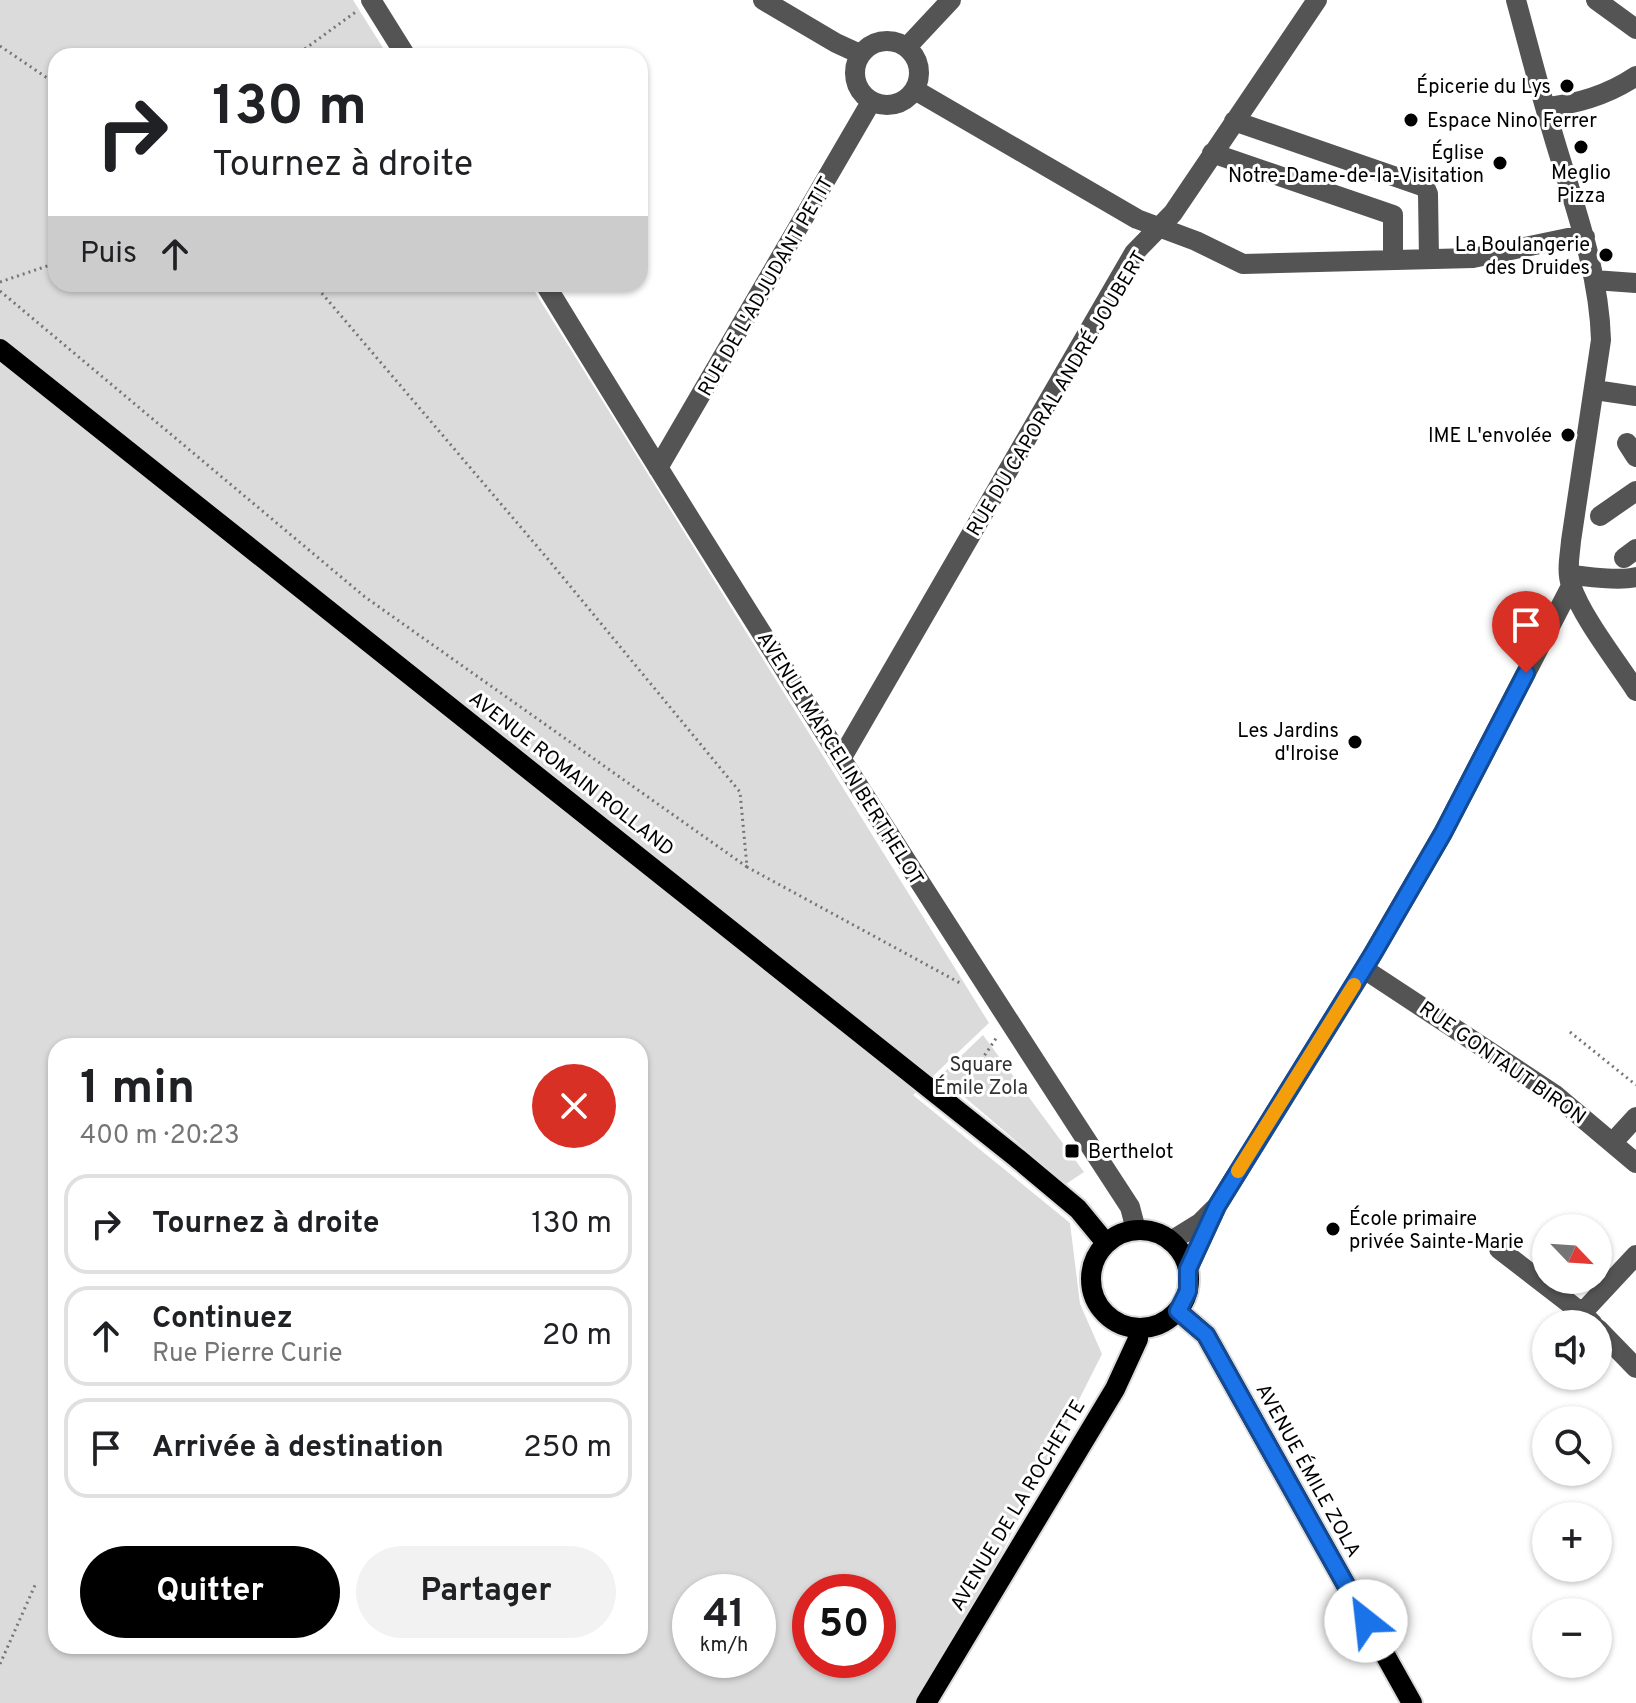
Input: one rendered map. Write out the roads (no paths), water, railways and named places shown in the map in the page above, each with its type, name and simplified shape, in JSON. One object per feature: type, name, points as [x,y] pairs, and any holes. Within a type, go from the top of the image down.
[{"type":"main road","name":"AVENUE ROMAIN ROLLAND","points":[[0,349],[1017,1158],[1078,1209],[1106,1243]]},
{"type":"main road","points":[[1136,1230],[1155,1232],[1171,1241],[1185,1258],[1188,1269],[1188,1291],[1178,1311],[1160,1324],[1138,1328],[1116,1322],[1099,1306],[1094,1296],[1091,1274],[1106,1243],[1125,1232],[1136,1230]]},
{"type":"main road","name":"AVENUE ÉMILE ZOLA","points":[[1178,1311],[1206,1335],[1412,1703]]},
{"type":"main road","name":"AVENUE DE LA ROCHETTE","points":[[926,1703],[1115,1389],[1138,1339],[1138,1328]]},
{"type":"street","points":[[763,0],[860,54]]},
{"type":"street","points":[[907,47],[951,0]]},
{"type":"street","name":"RUE DU CAPORAL ANDRÉ JOUBERT","points":[[841,759],[1134,253],[1173,213],[1317,0]]},
{"type":"street","points":[[1188,1269],[1217,1206],[1364,969],[1443,833],[1570,580],[1571,541],[1601,340],[1600,308],[1585,237],[1516,0]]},
{"type":"street","points":[[1596,0],[1636,29]]},
{"type":"street","points":[[367,3],[400,48]]},
{"type":"street","points":[[887,40],[907,47],[919,72],[915,90],[900,103],[890,106],[871,102],[862,95],[854,75],[860,54],[877,42],[887,40]]},
{"type":"street","points":[[1545,107],[1561,106],[1614,90],[1636,76]]},
{"type":"street","points":[[915,90],[1137,219],[1243,264],[1473,258],[1585,237]]},
{"type":"street","name":"RUE DE L'ADJUDANT PETIT","points":[[658,468],[871,102]]},
{"type":"street","points":[[1234,121],[1425,187],[1428,194],[1429,259]]},
{"type":"street","points":[[1212,153],[1393,215],[1393,259]]},
{"type":"street","points":[[1594,280],[1636,283]]},
{"type":"street","name":"AVENUE MARCELIN BERTHELOT","points":[[550,292],[841,759],[1130,1207],[1136,1230]]},
{"type":"street","points":[[1595,390],[1636,396]]},
{"type":"street","points":[[1600,516],[1636,491]]},
{"type":"street","points":[[1570,580],[1636,577]]},
{"type":"street","points":[[1570,580],[1600,637],[1636,691]]},
{"type":"street","name":"RUE GONTAUT BIRON","points":[[1364,969],[1554,1094],[1614,1141],[1636,1163]]},
{"type":"street","points":[[1614,1141],[1636,1117]]},
{"type":"street","points":[[1171,1241],[1200,1223],[1217,1206]]},
{"type":"street","points":[[1499,1249],[1578,1310]]},
{"type":"street","points":[[1594,1310],[1636,1255]]},
{"type":"street","points":[[1612,1343],[1636,1368]]},
{"type":"place","name":"Épicerie du Lys","points":[[1567,86]]},
{"type":"place","name":"Espace Nino Ferrer","points":[[1411,120]]},
{"type":"place","name":"Meglio Pizza","points":[[1581,147]]},
{"type":"place","name":"Église Notre-Dame-de-la-Visitation","points":[[1500,163]]},
{"type":"place","name":"La Boulangerie des Druides","points":[[1606,255]]},
{"type":"place","name":"IME L'envolée","points":[[1568,435]]},
{"type":"place","name":"Les Jardins d'Iroise","points":[[1355,742]]},
{"type":"place","name":"Berthelot","points":[[1072,1151]]},
{"type":"place","name":"École primaire privée Sainte-Marie","points":[[1333,1229]]},
{"type":"park label","name":"Square Émile Zola","points":[[981,1076]]}]
